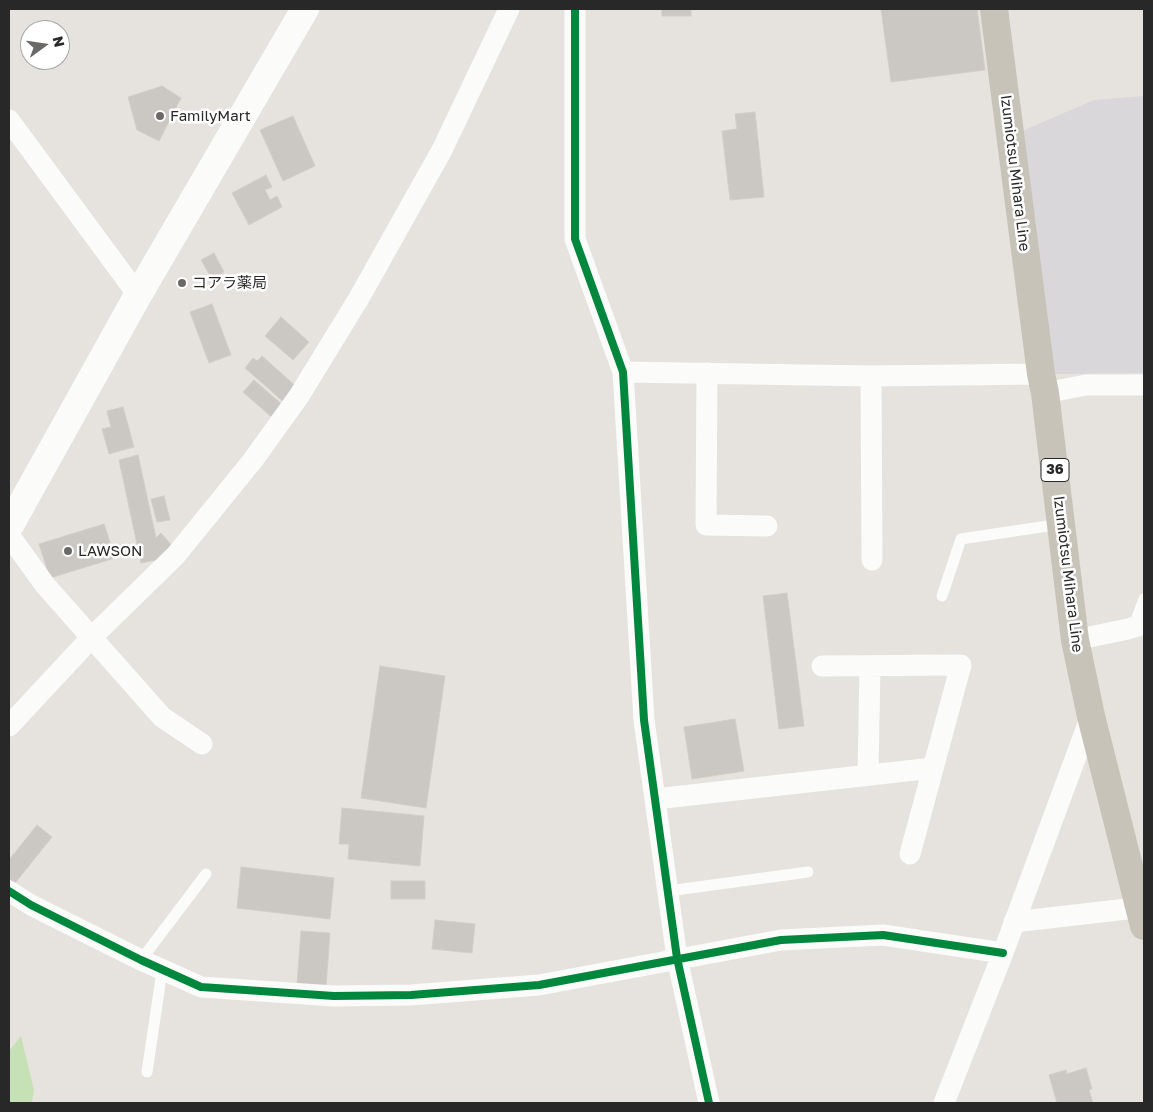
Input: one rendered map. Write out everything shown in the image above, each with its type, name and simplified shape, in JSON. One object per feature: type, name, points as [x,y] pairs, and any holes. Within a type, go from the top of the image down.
[{"type":"main road","name":"Izumiotsu Mihara Line","points":[[994,9],[1075,640],[1091,716],[1143,914]]},
{"type":"street","points":[[9,527],[138,295],[305,9]]},
{"type":"street","points":[[9,726],[92,637],[176,555],[253,460],[300,396],[359,298],[442,150],[509,9]]},
{"type":"street","points":[[575,9],[575,238],[623,372],[644,720],[677,958],[709,1103]]},
{"type":"street","points":[[9,120],[138,295]]},
{"type":"street","points":[[623,372],[871,376],[1043,384],[1144,385]]},
{"type":"street","points":[[707,373],[706,525],[767,526]]},
{"type":"street","points":[[871,376],[872,560]]},
{"type":"street","points":[[9,535],[45,585],[162,717],[202,744]]},
{"type":"street","points":[[1075,640],[1139,625]]},
{"type":"street","points":[[822,666],[962,665],[932,768],[910,854]]},
{"type":"street","points":[[868,775],[870,666]]},
{"type":"street","points":[[944,1103],[1003,953],[1091,716]]},
{"type":"street","points":[[655,798],[932,768]]},
{"type":"street","points":[[9,891],[31,905],[162,971],[201,987],[334,996],[411,995],[539,985],[781,940],[883,935],[1003,953]]},
{"type":"street","points":[[1014,922],[1143,914]]},
{"type":"lane","points":[[942,596],[961,539],[1061,524]]},
{"type":"lane","points":[[1139,625],[1144,599]]},
{"type":"lane","points":[[668,891],[808,872]]},
{"type":"lane","points":[[141,960],[206,874]]},
{"type":"lane","points":[[147,1072],[162,971]]},
{"type":"shaded area","points":[[1144,96],[1144,373],[1053,374],[1020,132],[1094,100]]},
{"type":"green space","points":[[21,1036],[34,1090],[32,1103],[9,1103],[9,1051]]},
{"type":"building","points":[[662,9],[691,9],[691,16],[662,16]]},
{"type":"building","points":[[881,9],[977,9],[985,70],[891,82]]},
{"type":"building","points":[[162,86],[181,98],[159,141],[137,130],[128,97]]},
{"type":"building","points":[[755,112],[764,197],[730,200],[722,131],[737,129],[735,114]]},
{"type":"building","points":[[293,116],[315,166],[283,181],[260,130]]},
{"type":"building","points":[[266,175],[272,187],[265,190],[270,200],[277,196],[282,207],[249,225],[232,193]]},
{"type":"building","points":[[214,253],[224,272],[212,279],[201,260]]},
{"type":"building","points":[[212,304],[231,355],[209,363],[190,312]]},
{"type":"building","points":[[281,317],[309,342],[293,360],[265,336]]},
{"type":"building","points":[[262,356],[299,389],[286,404],[245,368],[253,358],[257,361]]},
{"type":"building","points":[[254,380],[286,408],[275,420],[243,392]]},
{"type":"building","points":[[123,407],[134,447],[109,454],[102,429],[111,427],[107,411]]},
{"type":"building","points":[[138,455],[156,538],[161,533],[173,547],[161,559],[141,563],[119,460]]},
{"type":"building","points":[[164,496],[170,520],[157,522],[151,499]]},
{"type":"building","points":[[104,524],[115,558],[50,578],[39,544]]},
{"type":"building","points":[[787,593],[804,726],[779,729],[763,596]]},
{"type":"building","points":[[380,666],[445,676],[426,808],[361,798]]},
{"type":"building","points":[[735,719],[744,771],[692,779],[684,727]]},
{"type":"building","points":[[342,808],[424,816],[420,866],[348,859],[349,844],[339,844]]},
{"type":"building","points":[[37,825],[52,837],[15,883],[9,878],[9,860]]},
{"type":"building","points":[[241,867],[334,878],[330,919],[237,908]]},
{"type":"building","points":[[391,881],[425,881],[425,899],[391,899]]},
{"type":"building","points":[[435,920],[475,924],[472,953],[432,949]]},
{"type":"building","points":[[301,931],[330,933],[326,987],[297,984]]},
{"type":"building","points":[[1086,1068],[1092,1089],[1089,1090],[1093,1103],[1057,1103],[1049,1075],[1066,1070],[1067,1074]]},
{"type":"cycle path","points":[[575,9],[575,239],[623,372],[644,720],[677,958],[709,1103]]},
{"type":"cycle path","points":[[9,891],[31,905],[141,960],[201,987],[334,996],[411,995],[539,985],[781,940],[883,935],[1003,953]]},
{"type":"place","name":"FamilyMart","points":[[160,116]]},
{"type":"place","name":"コアラ薬局","points":[[182,283]]},
{"type":"place","name":"LAWSON","points":[[68,551]]}]
